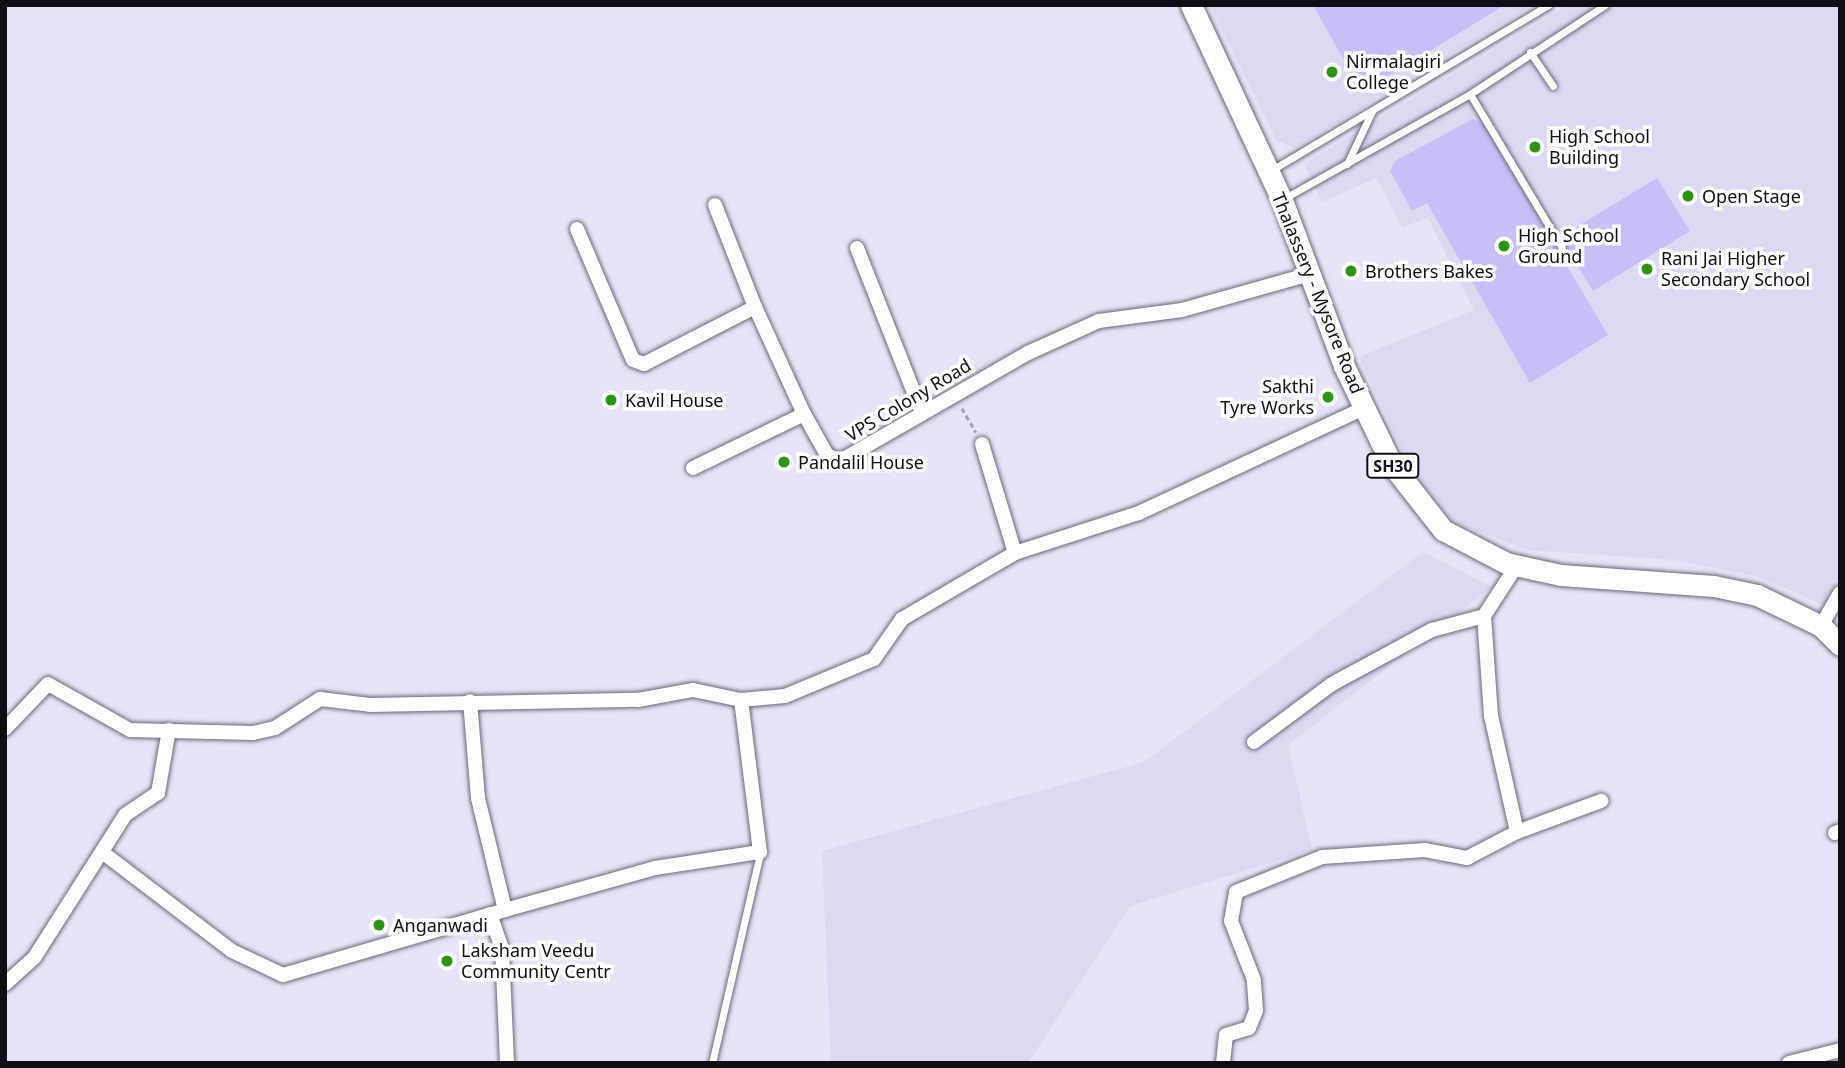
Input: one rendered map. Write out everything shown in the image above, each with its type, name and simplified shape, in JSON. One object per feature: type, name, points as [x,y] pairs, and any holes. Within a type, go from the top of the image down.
[{"type":"main road","name":"Thalassery - Mysore Road","points":[[1191,5],[1270,172],[1364,408],[1413,499],[1443,530],[1517,565],[1609,580],[1714,586],[1757,595],[1821,626],[1840,645]]},
{"type":"street","name":"VPS Colony Road","points":[[715,205],[754,307],[804,414],[827,455],[840,461],[954,394],[1099,321],[1181,310],[1310,274]]},
{"type":"street","points":[[577,229],[633,360],[645,364],[754,307]]},
{"type":"street","points":[[857,248],[922,413]]},
{"type":"street","points":[[5,729],[48,684],[130,730],[253,733],[275,728],[320,699],[370,705],[470,701],[638,700],[693,690],[741,700],[785,696],[874,659],[902,618],[1015,553],[1139,513],[1364,408]]},
{"type":"street","points":[[693,468],[804,414]]},
{"type":"street","points":[[982,444],[1015,553]]},
{"type":"street","points":[[1517,565],[1484,617],[1490,716],[1517,832]]},
{"type":"street","points":[[1821,626],[1840,593]]},
{"type":"street","points":[[1254,742],[1332,684],[1432,630],[1484,617]]},
{"type":"street","points":[[102,852],[232,951],[283,975],[655,868],[760,852],[741,700]]},
{"type":"street","points":[[470,701],[478,798],[505,910]]},
{"type":"street","points":[[5,984],[34,958],[125,815],[158,793],[169,730]]},
{"type":"street","points":[[1223,1063],[1226,1035],[1249,1028],[1256,1011],[1254,980],[1231,921],[1237,892],[1322,857],[1425,850],[1467,858],[1517,832],[1601,801]]},
{"type":"street","points":[[490,914],[502,948],[507,1063]]},
{"type":"street","points":[[1789,1063],[1840,1050]]},
{"type":"lane","points":[[1270,172],[1548,5]]},
{"type":"lane","points":[[1282,200],[1470,93],[1605,5]]},
{"type":"lane","points":[[1530,52],[1553,86]]},
{"type":"lane","points":[[1470,93],[1562,248]]},
{"type":"lane","points":[[1347,165],[1372,111]]},
{"type":"lane","points":[[712,1063],[760,852]]},
{"type":"path","points":[[954,394],[982,444]]},
{"type":"shaded area","name":"Nirmalagiri College","points":[[1210,5],[1533,5],[1295,148],[1276,140]]},
{"type":"shaded area","points":[[1313,5],[1505,5],[1362,92]]},
{"type":"shaded area","name":"Rani Jai Higher Secondary School","points":[[1568,5],[1840,5],[1840,576],[1823,605],[1760,577],[1676,560],[1528,550],[1455,523],[1412,472],[1359,357],[1474,310],[1428,218],[1402,227],[1376,178],[1322,202],[1304,164]]},
{"type":"shaded area","name":"High School Ground","points":[[1473,119],[1483,124],[1608,335],[1530,383],[1427,203],[1412,211],[1390,171],[1395,161]]},
{"type":"shaded area","points":[[1657,178],[1690,231],[1593,291],[1560,237]]},
{"type":"shaded area","points":[[1423,552],[1492,587],[1288,745],[1312,850],[1130,906],[1028,1063],[831,1063],[822,851],[1144,762]]},
{"type":"place","name":"Nirmalagiri College","points":[[1332,72]]},
{"type":"place","name":"High School Building","points":[[1535,147]]},
{"type":"place","name":"Open Stage","points":[[1688,196]]},
{"type":"place","name":"High School Ground","points":[[1504,246]]},
{"type":"place","name":"Rani Jai Higher Secondary School","points":[[1647,269]]},
{"type":"place","name":"Brothers Bakes","points":[[1351,271]]},
{"type":"place","name":"Sakthi Tyre Works","points":[[1328,397]]},
{"type":"place","name":"Kavil House","points":[[611,400]]},
{"type":"place","name":"Pandalil House","points":[[784,462]]},
{"type":"place","name":"Anganwadi","points":[[379,925]]},
{"type":"place","name":"Laksham Veedu Community Centr","points":[[447,961]]}]
